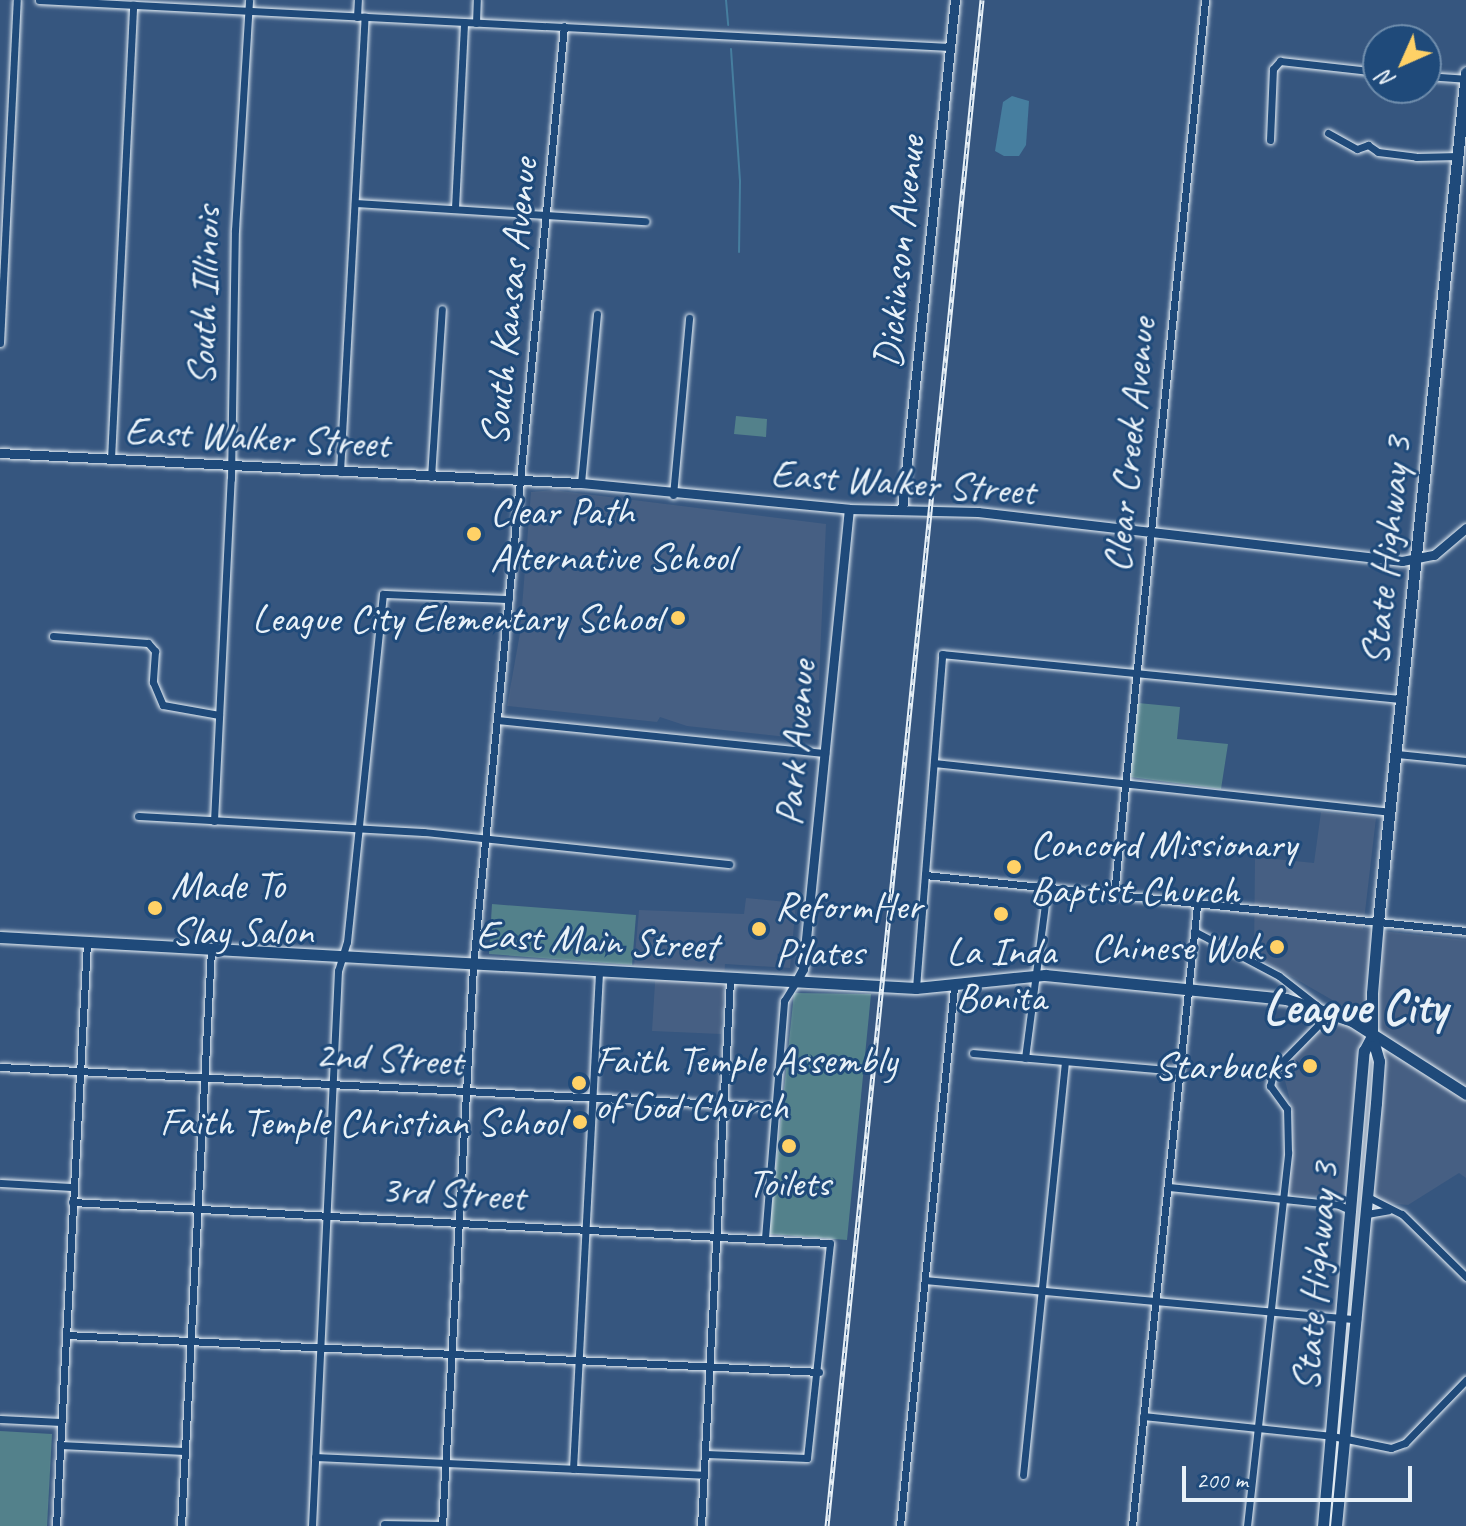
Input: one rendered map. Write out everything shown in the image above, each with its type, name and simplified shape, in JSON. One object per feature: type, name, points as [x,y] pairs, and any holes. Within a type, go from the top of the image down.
[{"type":"main road","name":"State Highway 3","points":[[1336,1526],[1358,1319],[1379,1061],[1372,1036],[1378,922],[1404,699],[1466,76]]},
{"type":"main road","name":"East Main Street","points":[[0,937],[730,980],[954,988],[1034,975],[1187,990],[1326,1010],[1466,1094]]},
{"type":"main road","name":"State Highway 3","points":[[1323,1526],[1345,1317],[1364,1051],[1372,1036]]},
{"type":"street","points":[[0,343],[17,0]]},
{"type":"street","points":[[39,0],[950,47]]},
{"type":"street","name":"South Illinois","points":[[214,821],[230,466],[235,230],[249,0]]},
{"type":"street","points":[[340,472],[355,203],[361,17],[358,0]]},
{"type":"street","points":[[476,23],[477,0]]},
{"type":"street","name":"Dickinson Avenue","points":[[902,510],[955,0]]},
{"type":"street","name":"Clear Creek Avenue","points":[[1114,895],[1205,0]]},
{"type":"street","points":[[111,459],[133,5]]},
{"type":"street","points":[[455,208],[464,22]]},
{"type":"street","name":"South Kansas Avenue","points":[[442,1526],[456,1224],[473,966],[564,26]]},
{"type":"street","points":[[1270,140],[1273,69],[1280,61],[1362,70]]},
{"type":"street","points":[[1442,76],[1466,76]]},
{"type":"street","points":[[1328,133],[1357,149],[1368,145],[1378,152],[1416,157],[1458,156]]},
{"type":"street","points":[[355,203],[645,221]]},
{"type":"street","points":[[431,477],[442,309]]},
{"type":"street","points":[[581,483],[597,314]]},
{"type":"street","points":[[673,495],[689,318]]},
{"type":"street","name":"East Walker Street","points":[[0,453],[581,483],[673,495],[849,509],[978,512],[1151,534],[1418,560]]},
{"type":"street","name":"Park Avenue","points":[[796,982],[803,969],[849,509]]},
{"type":"street","points":[[1418,560],[1449,546],[1466,528]]},
{"type":"street","points":[[312,1526],[333,1085],[343,958],[383,594],[509,599]]},
{"type":"street","points":[[53,636],[148,643],[157,659],[153,682],[163,705],[219,715]]},
{"type":"street","points":[[916,988],[942,654],[1404,699]]},
{"type":"street","points":[[498,720],[825,753]]},
{"type":"street","points":[[1397,754],[1466,761]]},
{"type":"street","points":[[934,763],[1389,812]]},
{"type":"street","points":[[138,816],[358,829],[729,864]]},
{"type":"street","points":[[925,875],[1466,931]]},
{"type":"street","points":[[1025,1058],[1047,888]]},
{"type":"street","points":[[1132,1526],[1197,905]]},
{"type":"street","points":[[1194,931],[1279,976],[1326,1010],[1274,1070],[1270,1086],[1287,1109],[1289,1123],[1247,1526]]},
{"type":"street","points":[[56,1526],[87,942]]},
{"type":"street","points":[[181,1526],[211,950]]},
{"type":"street","points":[[573,1469],[599,974]]},
{"type":"street","points":[[701,1526],[730,980]]},
{"type":"street","points":[[765,1238],[784,1001],[796,982]]},
{"type":"street","points":[[900,1526],[954,988]]},
{"type":"street","points":[[973,1053],[1178,1071]]},
{"type":"street","points":[[1023,1475],[1039,1291],[1065,1063]]},
{"type":"street","name":"2nd Street","points":[[0,1067],[775,1107]]},
{"type":"street","points":[[0,1183],[72,1187]]},
{"type":"street","points":[[1169,1187],[1339,1205],[1354,1212]]},
{"type":"street","points":[[1368,1197],[1402,1214],[1466,1277]]},
{"type":"street","points":[[1339,1205],[1355,1199]]},
{"type":"street","name":"3rd Street","points":[[72,1202],[830,1243],[819,1372]]},
{"type":"street","points":[[1367,1214],[1389,1210]]},
{"type":"street","points":[[925,1280],[1358,1319]]},
{"type":"street","points":[[66,1335],[819,1372],[807,1458],[706,1454]]},
{"type":"street","points":[[1143,1416],[1332,1436],[1398,1447],[1466,1380]]},
{"type":"street","points":[[0,1419],[61,1422]]},
{"type":"street","points":[[60,1445],[184,1451]]},
{"type":"street","points":[[315,1457],[704,1475]]},
{"type":"street","points":[[384,1524],[442,1526]]},
{"type":"shaded area","points":[[1012,96],[1029,101],[1026,145],[1019,156],[1004,156],[995,151],[1003,102]]},
{"type":"shaded area","points":[[553,490],[826,524],[819,680],[811,680],[805,739],[687,726],[660,717],[657,722],[507,706],[520,633],[531,492]]},
{"type":"shaded area","points":[[1321,812],[1376,818],[1363,929],[1466,940],[1466,1178],[1459,1173],[1408,1205],[1288,1194],[1292,1108],[1282,1069],[1325,1024],[1334,1001],[1254,955],[1255,857],[1314,863]]},
{"type":"shaded area","points":[[746,898],[796,903],[790,968],[725,964],[721,1034],[652,1031],[656,967],[634,966],[639,910],[744,914]]},
{"type":"green space","points":[[736,416],[767,419],[766,437],[734,434]]},
{"type":"green space","points":[[1138,703],[1180,707],[1177,739],[1228,744],[1221,789],[1130,777]]},
{"type":"green space","points":[[492,904],[636,915],[632,965],[489,954]]},
{"type":"green space","points":[[794,993],[871,994],[847,1240],[769,1234]]},
{"type":"green space","points":[[0,1431],[52,1434],[47,1526],[0,1526]]},
{"type":"waterway","points":[[726,0],[728,25]]},
{"type":"waterway","points":[[731,49],[740,182],[739,252]]},
{"type":"railway","points":[[827,1526],[982,0]]},
{"type":"place","name":"Clear Path Alternative School","points":[[474,534]]},
{"type":"place","name":"League City Elementary School","points":[[678,618]]},
{"type":"place","name":"Concord Missionary Baptist Church","points":[[1014,867]]},
{"type":"place","name":"Made To Slay Salon","points":[[155,908]]},
{"type":"place","name":"La Inda Bonita","points":[[1001,914]]},
{"type":"place","name":"ReformHer Pilates","points":[[759,929]]},
{"type":"place","name":"Chinese Wok","points":[[1277,947]]},
{"type":"place","name":"Starbucks","points":[[1310,1066]]},
{"type":"place","name":"Faith Temple Assembly of God Church","points":[[579,1083]]},
{"type":"place","name":"Faith Temple Christian School","points":[[580,1122]]},
{"type":"place","name":"Toilets","points":[[789,1146]]},
{"type":"district","name":"League City","points":[[1355,1008]]}]
